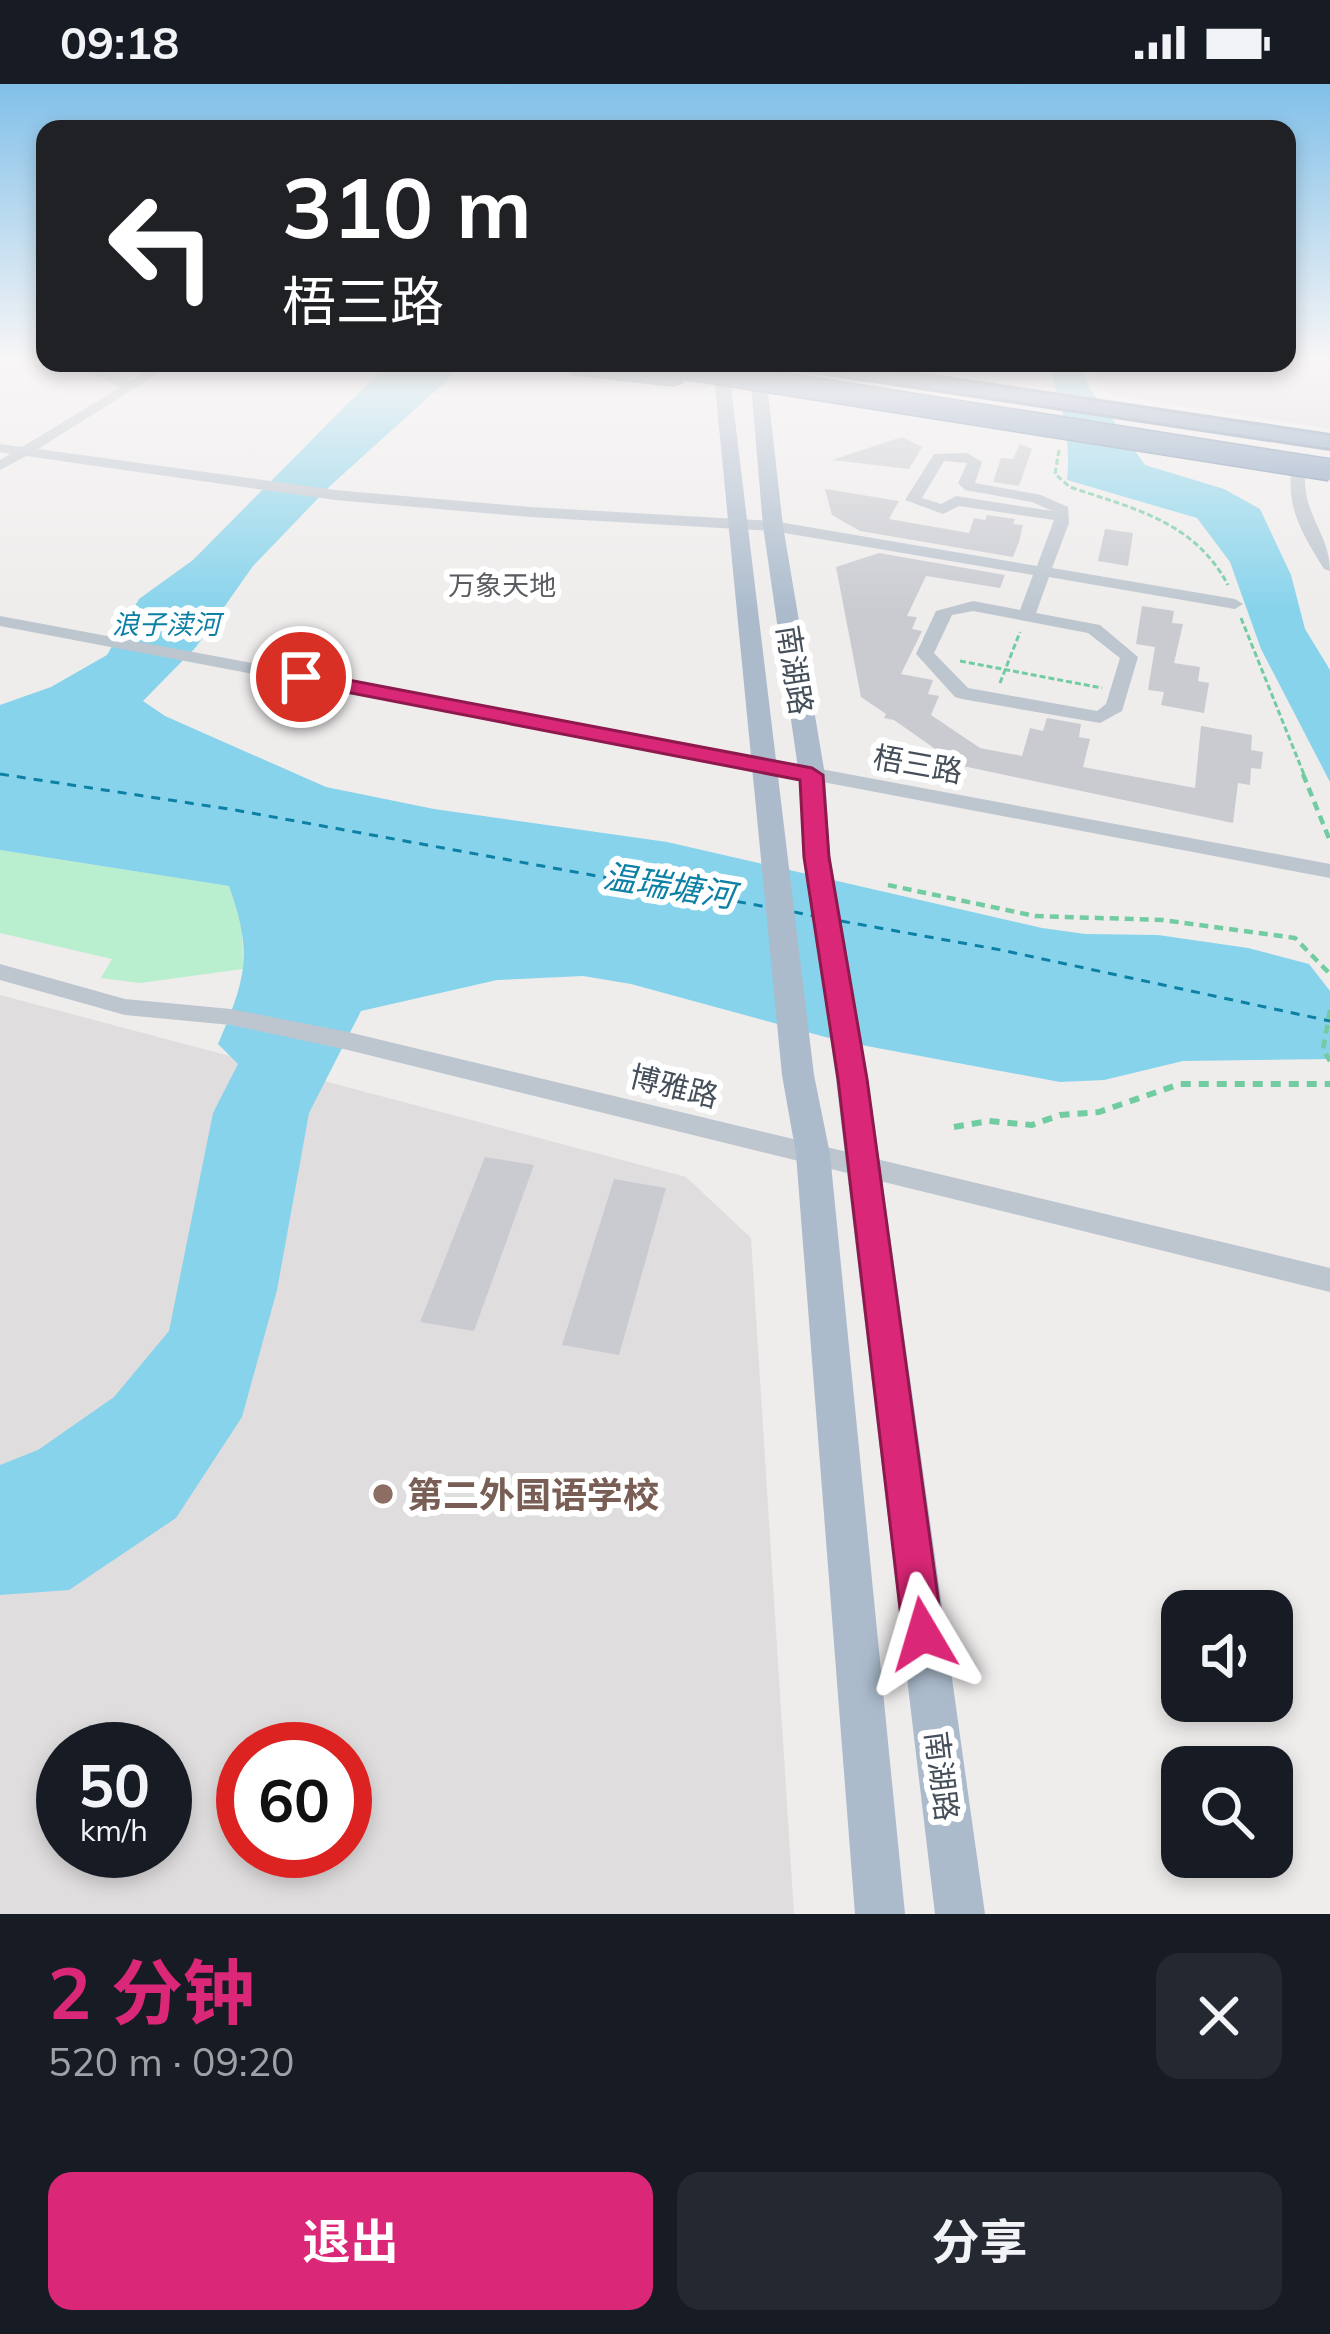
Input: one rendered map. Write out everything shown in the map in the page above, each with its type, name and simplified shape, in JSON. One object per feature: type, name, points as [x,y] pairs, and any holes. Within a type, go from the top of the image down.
[{"type":"highway","points":[[1143,442],[1330,471]]},
{"type":"highway","points":[[1150,442],[1330,471]]},
{"type":"highway","points":[[1215,442],[1330,460]]},
{"type":"main road","name":"南湖路","points":[[728,442],[798,1075],[813,1154],[880,1914]]},
{"type":"main road","name":"南湖路","points":[[765,442],[960,1914]]},
{"type":"street","points":[[0,466],[39,442]]},
{"type":"street","points":[[0,448],[335,495],[773,526],[1235,604]]},
{"type":"street","points":[[1026,616],[1043,572],[1062,517],[1063,511],[1036,498],[970,487],[965,483],[975,462],[948,454],[939,457],[914,500],[943,509],[956,500],[1062,517]]},
{"type":"street","points":[[1299,467],[1295,482],[1301,518],[1330,566]]},
{"type":"street","points":[[973,606],[1026,616],[1094,629],[1129,657],[1115,707],[1100,717],[962,694],[925,655],[945,611],[973,606]]},
{"type":"street","name":"梧三路","points":[[0,621],[1330,871]]},
{"type":"street","name":"博雅路","points":[[0,972],[125,1007],[231,1017],[348,1041],[1330,1280]]},
{"type":"path","points":[[994,699],[1026,616]]},
{"type":"path","points":[[925,655],[1119,692]]},
{"type":"path","points":[[888,885],[1035,916],[1163,920],[1295,938],[1330,974]]},
{"type":"path","points":[[1330,1010],[1323,1050],[1330,1061]]},
{"type":"path","points":[[954,1127],[989,1121],[1031,1125],[1060,1115],[1099,1112],[1180,1084],[1330,1084]]},
{"type":"shaded area","name":"第二外国语学校","points":[[0,995],[686,1177],[751,1238],[794,1914],[0,1914]]},
{"type":"green space","points":[[0,850],[230,886],[242,922],[243,969],[140,983],[101,978],[112,959],[0,933]]},
{"type":"water","points":[[309,442],[378,442],[253,566],[196,647],[143,701],[165,716],[326,787],[434,809],[667,842],[1042,928],[1158,935],[1248,948],[1309,964],[1330,991],[1330,1059],[1183,1061],[1104,1080],[1060,1082],[840,1041],[631,984],[583,976],[497,980],[361,1011],[309,1113],[277,1290],[242,1417],[176,1518],[69,1590],[0,1595],[0,1465],[38,1450],[114,1397],[169,1331],[213,1113],[238,1064],[218,1044],[240,984],[244,949],[229,886],[0,850],[0,705],[51,687],[107,655],[139,599],[193,560]]},
{"type":"water","points":[[1067,442],[1129,442],[1145,465],[1224,489],[1260,509],[1291,575],[1305,629],[1330,670],[1330,782],[1261,649],[1230,562],[1197,518],[1067,480]]},
{"type":"building","points":[[886,442],[922,447],[909,469],[832,460]]},
{"type":"building","points":[[1020,444],[1032,449],[1019,486],[993,482],[1001,458],[1013,459]]},
{"type":"building","points":[[825,489],[899,501],[889,519],[969,533],[974,518],[985,520],[987,515],[1015,519],[1013,524],[1023,525],[1013,557],[860,531],[832,515]]},
{"type":"building","points":[[1105,529],[1133,533],[1128,566],[1098,561]]},
{"type":"building","points":[[879,553],[1005,575],[1000,588],[926,576],[907,616],[917,617],[912,629],[922,631],[901,674],[933,680],[928,694],[939,696],[931,715],[980,748],[1022,756],[1030,728],[1043,731],[1047,718],[1081,724],[1079,737],[1090,739],[1083,767],[1195,788],[1201,726],[1252,735],[1251,750],[1263,752],[1261,769],[1251,768],[1250,785],[1238,783],[1233,823],[958,765],[894,720],[884,718],[886,714],[861,697],[836,567]]},
{"type":"building","points":[[1142,606],[1174,611],[1172,623],[1183,624],[1174,663],[1200,667],[1198,681],[1209,683],[1204,713],[1161,705],[1164,692],[1148,690],[1155,647],[1136,644]]},
{"type":"building","points":[[485,1157],[534,1165],[474,1331],[420,1322]]},
{"type":"building","points":[[614,1179],[666,1188],[619,1355],[562,1345]]},
{"type":"ferry route","points":[[0,774],[235,810],[767,907]]},
{"type":"ferry route","points":[[794,912],[814,916]]},
{"type":"ferry route","points":[[841,921],[1001,950],[1330,1021]]},
{"type":"place","name":"第二外国语学校","points":[[383,1494]]},
{"type":"district","name":"万象天地","points":[[502,585]]},
{"type":"route","points":[[301,677],[812,775],[817,857],[852,1079],[923,1634]]},
{"type":"water label","name":"浪子渎河","points":[[166,624]]},
{"type":"water label","name":"温瑞塘河","points":[[669,885]]}]
